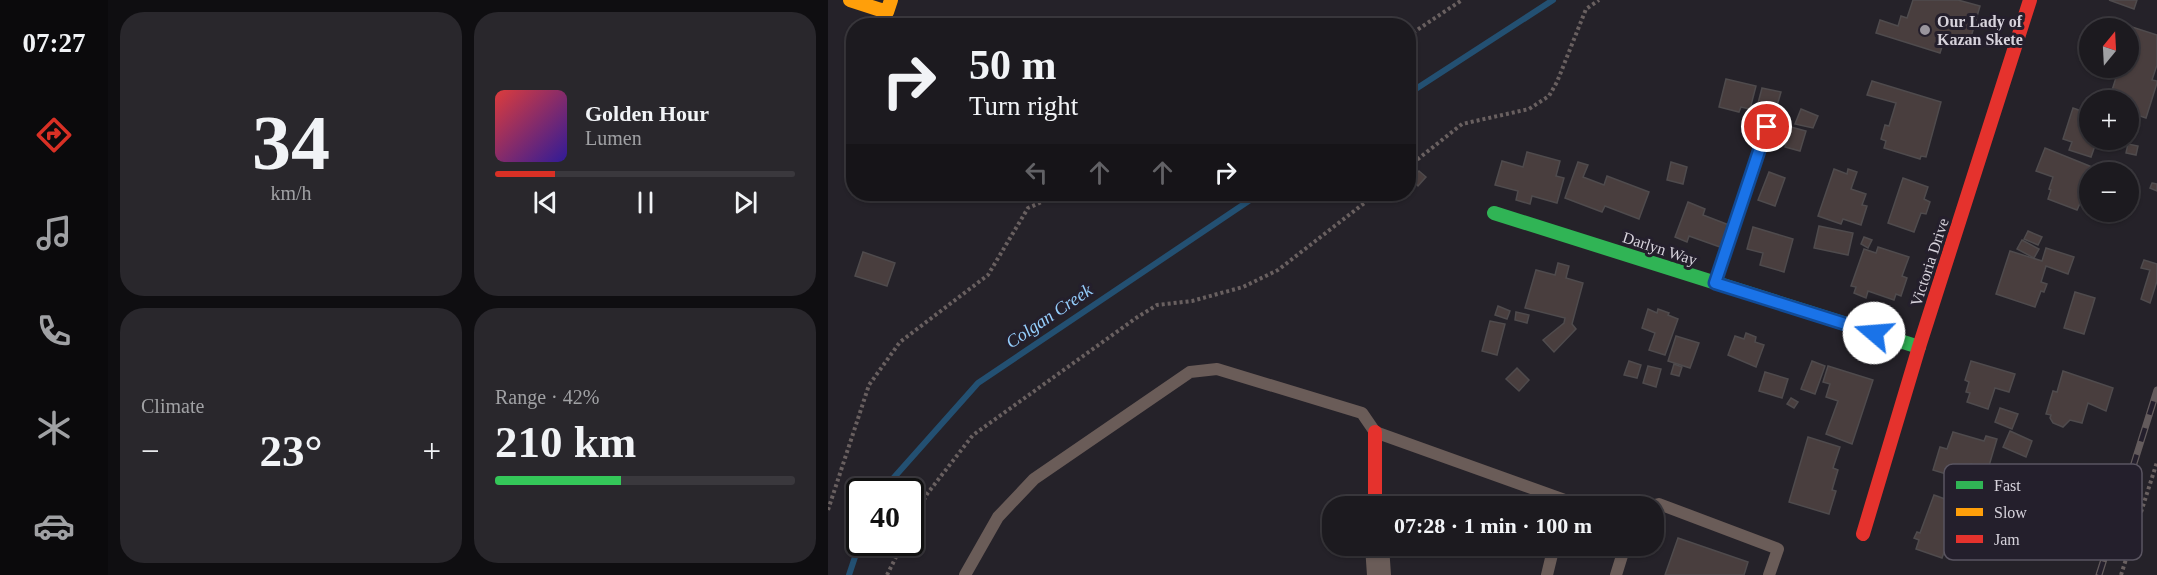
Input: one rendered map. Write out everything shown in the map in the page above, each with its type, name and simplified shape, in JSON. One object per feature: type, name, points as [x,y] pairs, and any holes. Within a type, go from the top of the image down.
[{"type":"street","points":[[850,0],[889,6]]},
{"type":"street","name":"Victoria Drive","points":[[1863,534],[1919,347],[2030,0]]},
{"type":"street","name":"Darlyn Way","points":[[1494,213],[1919,347]]},
{"type":"street","points":[[1375,432],[1375,496]]},
{"type":"street","points":[[1378,556],[1379,575]]},
{"type":"lane","points":[[1715,283],[1767,127]]},
{"type":"lane","points":[[965,575],[998,517],[1034,479],[1190,372],[1217,369],[1362,413],[1375,432],[1542,496]]},
{"type":"lane","points":[[1664,506],[1778,549],[1769,575]]},
{"type":"lane","points":[[1547,575],[1552,556]]},
{"type":"lane","points":[[1616,575],[1622,556]]},
{"type":"path","points":[[1416,31],[1462,0]]},
{"type":"path","points":[[1416,161],[1462,124],[1529,109],[1549,96],[1557,82],[1586,9],[1599,0]]},
{"type":"path","points":[[828,510],[869,385],[900,342],[988,275],[1028,208],[1044,201]]},
{"type":"path","points":[[924,500],[974,435],[1136,318],[1157,305],[1192,302],[1243,287],[1278,270],[1367,201]]},
{"type":"path","points":[[2142,509],[2157,462]]},
{"type":"path","points":[[887,575],[896,556]]},
{"type":"path","points":[[2121,575],[2126,560]]},
{"type":"building","name":"Our Lady of Kazan Skete","points":[[1913,0],[1958,0],[1980,6],[1969,44],[1945,37],[1940,53],[1876,33],[1880,20],[1898,26],[1901,16],[1907,18]]},
{"type":"building","points":[[2109,0],[2137,0],[2134,9]]},
{"type":"building","points":[[2139,29],[2157,35],[2157,65],[2152,80],[2157,83],[2146,118],[2139,116],[2139,90],[2112,90],[2116,78],[2139,78]]},
{"type":"building","points":[[1726,79],[1756,86],[1750,109],[1741,107],[1739,112],[1719,107]]},
{"type":"building","points":[[1872,81],[1941,102],[1926,157],[1921,156],[1920,159],[1884,148],[1886,141],[1881,139],[1885,125],[1889,126],[1896,103],[1867,95]]},
{"type":"building","points":[[1762,88],[1781,92],[1774,116],[1756,111]]},
{"type":"building","points":[[2073,108],[2079,110],[2079,150],[2093,150],[2091,157],[2069,150],[2072,142],[2063,139]]},
{"type":"building","points":[[1801,109],[1818,116],[1813,128],[1795,124]]},
{"type":"building","points":[[1791,127],[1806,131],[1800,151],[1785,147]]},
{"type":"building","points":[[2045,148],[2080,162],[2077,210],[2048,199],[2053,177],[2036,171]]},
{"type":"building","points":[[2127,150],[2137,150],[2136,155],[2126,153]]},
{"type":"building","points":[[1527,152],[1560,161],[1556,176],[1564,178],[1557,203],[1532,196],[1530,204],[1516,200],[1518,191],[1495,185],[1502,161],[1523,167]]},
{"type":"building","points":[[1578,162],[1588,165],[1583,177],[1604,185],[1607,176],[1649,192],[1639,219],[1605,206],[1602,212],[1565,198]]},
{"type":"building","points":[[1671,162],[1687,167],[1683,184],[1667,180]]},
{"type":"building","points":[[1834,169],[1847,174],[1848,169],[1857,172],[1851,189],[1866,194],[1862,205],[1867,206],[1861,225],[1843,219],[1841,224],[1818,216]]},
{"type":"building","points":[[1419,171],[1426,177],[1418,186],[1416,184],[1416,174]]},
{"type":"building","points":[[1769,172],[1785,178],[1775,206],[1758,200]]},
{"type":"building","points":[[1903,178],[1928,187],[1924,199],[1930,202],[1926,214],[1921,213],[1914,232],[1888,223]]},
{"type":"building","points":[[2152,183],[2157,184],[2157,191],[2150,188]]},
{"type":"building","points":[[1688,202],[1705,209],[1703,215],[1729,225],[1720,247],[1689,236],[1687,242],[1675,237]]},
{"type":"building","points":[[1819,226],[1853,233],[1848,255],[1814,248]]},
{"type":"building","points":[[1753,227],[1793,239],[1784,272],[1760,265],[1763,253],[1747,249]]},
{"type":"building","points":[[2028,231],[2042,237],[2038,245],[2024,239]]},
{"type":"building","points":[[1864,237],[1872,240],[1868,248],[1861,244]]},
{"type":"building","points":[[2022,240],[2039,249],[2034,258],[2017,249]]},
{"type":"building","points":[[1878,247],[1909,257],[1902,276],[1907,278],[1901,296],[1896,294],[1894,300],[1868,291],[1866,298],[1854,293],[1856,287],[1851,286],[1864,249],[1876,253]]},
{"type":"building","points":[[2046,248],[2074,257],[2068,274],[2046,266],[2041,282],[2047,284],[2044,292],[2041,291],[2035,307],[1996,294],[2010,251],[2042,261]]},
{"type":"building","points":[[863,252],[895,263],[887,286],[855,276]]},
{"type":"building","points":[[2144,260],[2157,264],[2157,281],[2150,303],[2141,299],[2150,270],[2141,268]]},
{"type":"building","points":[[1558,263],[1569,266],[1566,278],[1583,283],[1572,324],[1576,329],[1554,352],[1543,340],[1564,323],[1565,318],[1525,308],[1536,270],[1555,275]]},
{"type":"building","points":[[2075,292],[2095,298],[2084,334],[2064,328]]},
{"type":"building","points":[[1498,306],[1510,311],[1507,319],[1495,315]]},
{"type":"building","points":[[1648,309],[1657,313],[1658,309],[1678,319],[1665,355],[1649,350],[1655,333],[1642,328]]},
{"type":"building","points":[[1516,312],[1529,315],[1527,323],[1515,320]]},
{"type":"building","points":[[1490,321],[1505,324],[1497,355],[1482,351]]},
{"type":"building","points":[[1746,333],[1756,337],[1755,342],[1764,345],[1756,367],[1728,355],[1735,336],[1744,339]]},
{"type":"building","points":[[1676,336],[1699,343],[1690,368],[1668,361]]},
{"type":"building","points":[[1629,361],[1641,365],[1637,378],[1624,375]]},
{"type":"building","points":[[1812,361],[1825,366],[1815,394],[1801,389]]},
{"type":"building","points":[[1971,361],[2015,374],[2009,392],[1995,388],[1988,409],[1967,402],[1970,393],[1966,392],[1969,382],[1965,380]]},
{"type":"building","points":[[1674,364],[1682,367],[1679,376],[1671,374]]},
{"type":"building","points":[[1648,366],[1661,369],[1656,387],[1643,383]]},
{"type":"building","points":[[1828,366],[1873,380],[1852,444],[1826,434],[1838,401],[1826,397],[1830,384],[1823,382]]},
{"type":"building","points":[[1517,368],[1529,380],[1519,391],[1506,379]]},
{"type":"building","points":[[2063,371],[2113,388],[2106,411],[2088,403],[2082,423],[2070,420],[2063,427],[2053,423],[2051,415],[2046,414],[2053,391],[2057,392]]},
{"type":"building","points":[[1765,372],[1788,379],[1782,398],[1759,391]]},
{"type":"building","points":[[1791,398],[1798,402],[1794,408],[1787,404]]},
{"type":"building","points":[[2000,408],[2018,414],[2012,429],[1995,422]]},
{"type":"building","points":[[2010,431],[2032,441],[2026,457],[2003,447]]},
{"type":"building","points":[[1953,432],[1984,441],[1986,436],[1997,439],[1990,464],[1944,464],[1944,473],[1933,470],[1940,447],[1947,449]]},
{"type":"building","points":[[1808,437],[1840,447],[1833,468],[1838,470],[1832,490],[1836,491],[1829,514],[1789,502]]},
{"type":"building","points":[[1934,495],[1944,499],[1944,552],[1942,558],[1916,549],[1919,540],[1914,538],[1917,532],[1920,533]]},
{"type":"building","points":[[1678,538],[1748,562],[1744,575],[1665,575]]},
{"type":"waterway","name":"Colgan Creek","points":[[1416,89],[1553,0]]},
{"type":"waterway","name":"Colgan Creek","points":[[893,478],[978,383],[1249,201]]},
{"type":"waterway","name":"Colgan Creek","points":[[849,575],[855,556]]},
{"type":"railway","points":[[2134,464],[2157,390]]},
{"type":"railway","points":[[2099,575],[2104,560]]},
{"type":"traffic: fast","points":[[1494,213],[1919,347]]},
{"type":"traffic: slow","points":[[850,0],[887,12],[891,0]]},
{"type":"traffic: jam","points":[[1863,534],[1919,347],[2030,0]]},
{"type":"traffic: jam","points":[[1375,432],[1375,496]]},
{"type":"place","name":"Our Lady of Kazan Skete","points":[[1925,30]]},
{"type":"route","points":[[1767,127],[1715,283],[1874,333]]}]
